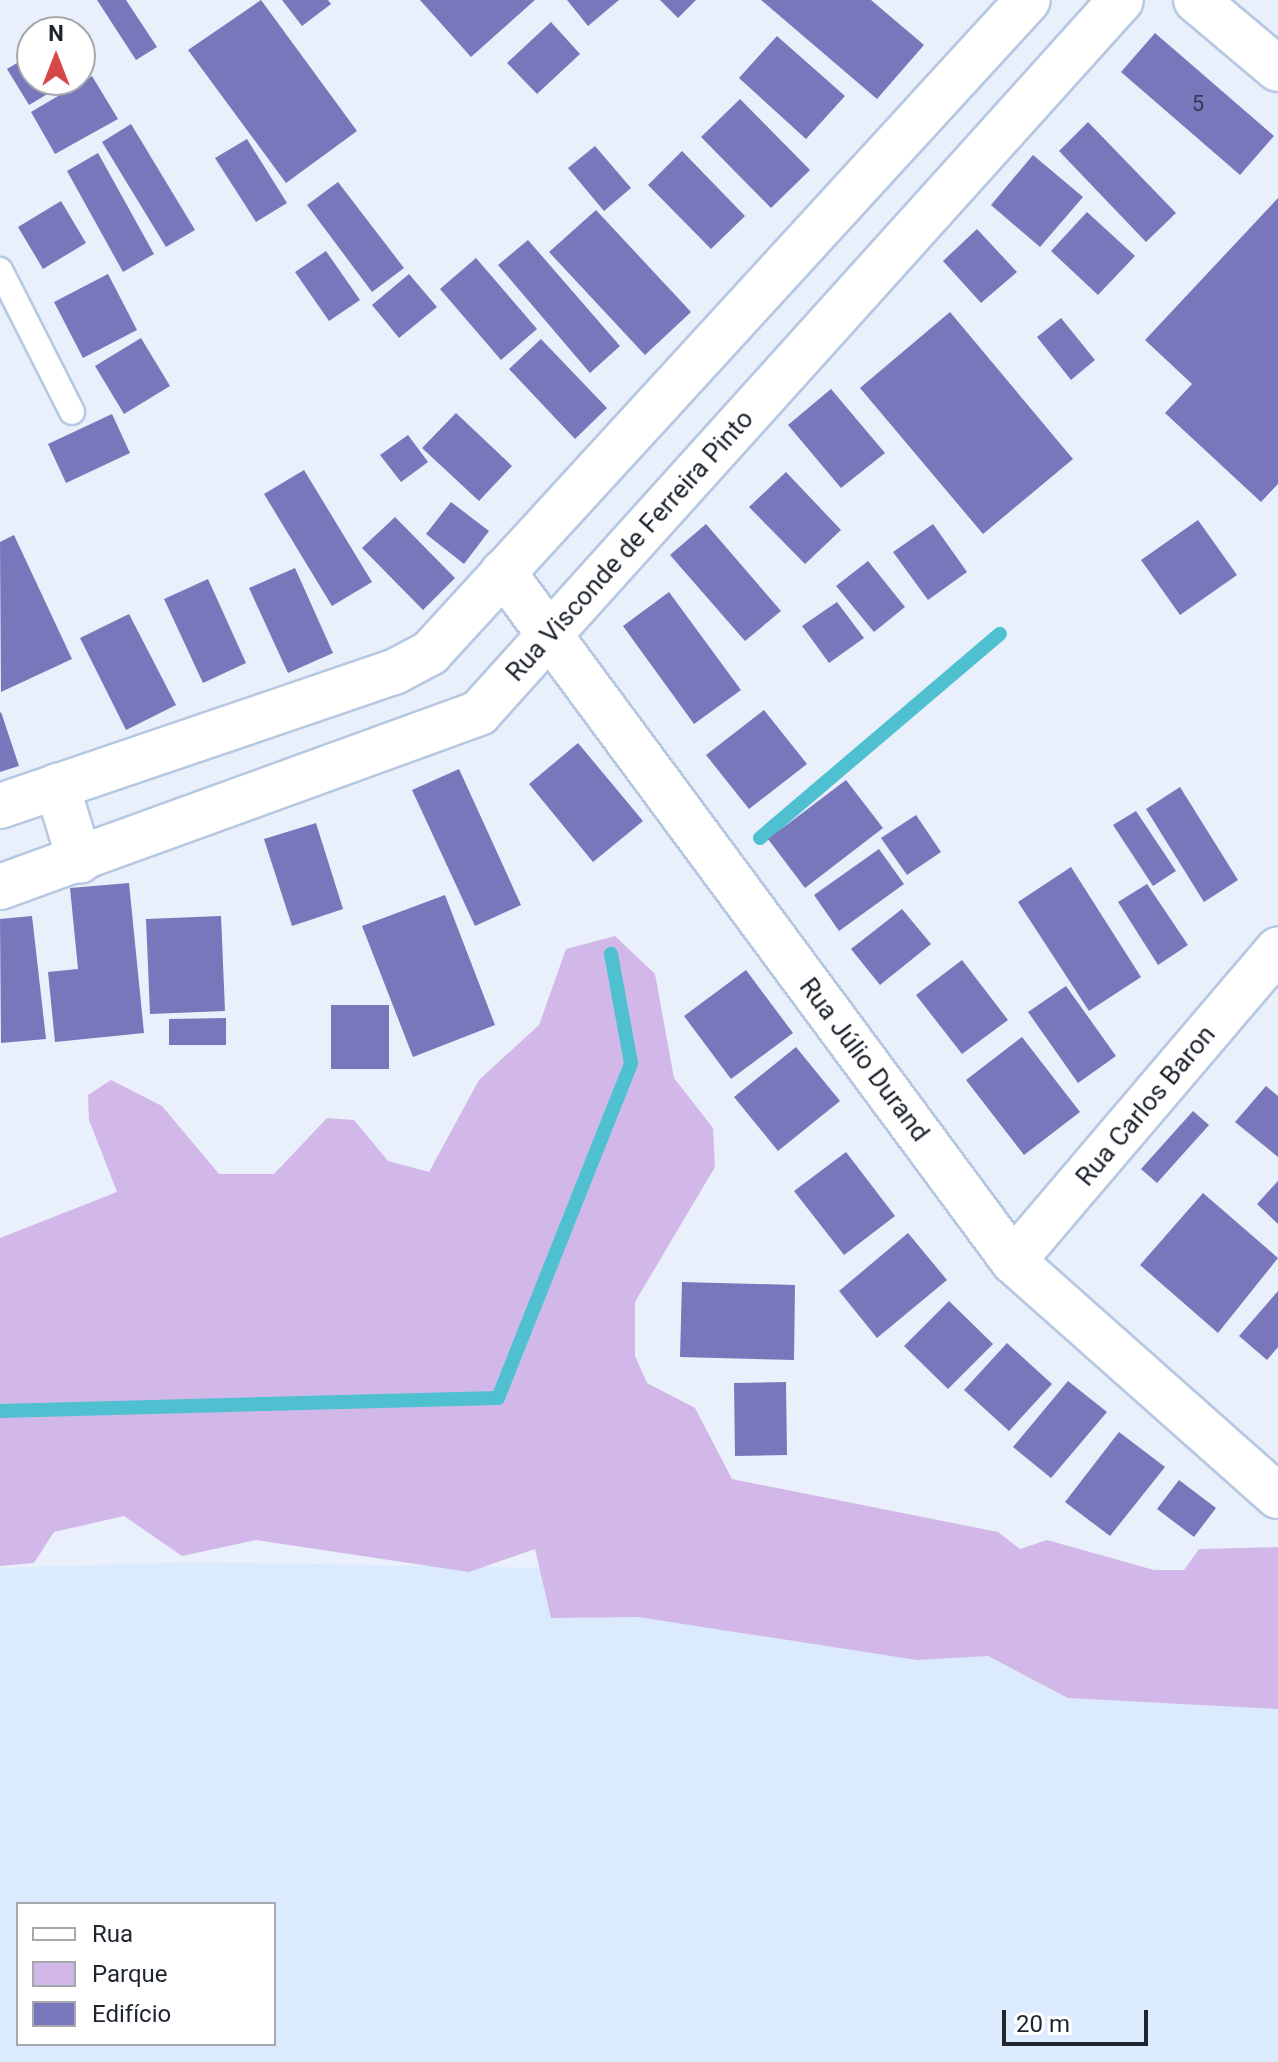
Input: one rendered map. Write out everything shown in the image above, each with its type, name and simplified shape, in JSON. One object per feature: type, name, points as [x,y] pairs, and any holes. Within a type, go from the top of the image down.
[{"type":"street","points":[[0,806],[394,672],[430,653],[1028,0]]},
{"type":"street","name":"Rua Visconde de Ferreira Pinto","points":[[0,887],[80,861],[479,713],[1121,0]]},
{"type":"street","points":[[1196,0],[1278,69]]},
{"type":"street","name":"Rua Júlio Durand","points":[[503,572],[1013,1261],[1278,1496]]},
{"type":"street","points":[[57,786],[80,861]]},
{"type":"street","name":"Rua Carlos Baron","points":[[1013,1261],[1278,950]]},
{"type":"lane","points":[[0,270],[72,412]]},
{"type":"shaded area","points":[[191,1562],[619,1569],[1278,1693],[1278,2062],[0,2062],[0,1568]]},
{"type":"green space","points":[[615,936],[655,974],[674,1078],[713,1128],[715,1167],[635,1302],[635,1356],[647,1383],[695,1408],[732,1479],[998,1532],[1020,1549],[1047,1540],[1154,1570],[1184,1570],[1199,1549],[1278,1547],[1278,1709],[1068,1698],[988,1656],[917,1660],[638,1617],[551,1618],[535,1549],[469,1572],[256,1540],[182,1556],[124,1516],[54,1532],[34,1563],[0,1566],[0,1238],[117,1192],[89,1120],[88,1095],[111,1080],[162,1106],[219,1174],[274,1174],[327,1118],[354,1120],[388,1161],[429,1172],[479,1080],[539,1025],[566,949]]},
{"type":"building","points":[[97,0],[126,0],[157,47],[136,60]]},
{"type":"building","points":[[261,0],[357,131],[286,183],[188,50]]},
{"type":"building","points":[[282,0],[328,0],[331,4],[302,26]]},
{"type":"building","points":[[420,0],[535,0],[471,57]]},
{"type":"building","points":[[567,0],[619,0],[588,26]]},
{"type":"building","points":[[660,0],[696,0],[678,18]]},
{"type":"building","points":[[761,0],[871,0],[924,45],[877,99]]},
{"type":"building","points":[[551,22],[580,54],[537,94],[507,63]]},
{"type":"building","points":[[1155,33],[1274,136],[1240,175],[1121,72]]},
{"type":"building","points":[[777,36],[845,96],[806,139],[739,78]]},
{"type":"building","points":[[16,64],[16,84],[7,69]]},
{"type":"building","points":[[96,83],[118,119],[55,154],[31,112],[58,96],[96,96]]},
{"type":"building","points":[[24,96],[44,96],[29,105]]},
{"type":"building","points":[[740,99],[810,170],[771,208],[701,137]]},
{"type":"building","points":[[1088,122],[1176,213],[1146,242],[1059,151]]},
{"type":"building","points":[[131,124],[195,230],[166,247],[102,142]]},
{"type":"building","points":[[247,139],[287,203],[256,222],[215,158]]},
{"type":"building","points":[[595,146],[631,188],[604,211],[568,168]]},
{"type":"building","points":[[682,151],[745,216],[711,249],[648,185]]},
{"type":"building","points":[[98,153],[154,254],[123,272],[67,171]]},
{"type":"building","points":[[1033,155],[1083,197],[1040,247],[991,205]]},
{"type":"building","points":[[338,182],[404,268],[372,292],[307,205]]},
{"type":"building","points":[[1278,198],[1278,484],[1261,502],[1165,413],[1192,384],[1145,340]]},
{"type":"building","points":[[61,201],[86,243],[43,269],[18,227]]},
{"type":"building","points":[[596,210],[691,312],[645,355],[549,252]]},
{"type":"building","points":[[1087,212],[1135,256],[1098,295],[1051,251]]},
{"type":"building","points":[[977,229],[1017,272],[981,303],[943,261]]},
{"type":"building","points":[[528,240],[620,346],[590,373],[498,265]]},
{"type":"building","points":[[326,251],[360,300],[329,321],[295,272]]},
{"type":"building","points":[[476,258],[537,329],[501,360],[440,289]]},
{"type":"building","points":[[108,274],[137,330],[83,358],[54,302]]},
{"type":"building","points":[[409,274],[437,307],[399,338],[372,305]]},
{"type":"building","points":[[950,312],[1073,459],[983,534],[860,388]]},
{"type":"building","points":[[1061,318],[1095,360],[1071,380],[1037,337]]},
{"type":"building","points":[[141,338],[170,386],[124,414],[95,366]]},
{"type":"building","points":[[541,339],[607,408],[575,439],[509,369]]},
{"type":"building","points":[[831,389],[885,453],[841,488],[788,425]]},
{"type":"building","points":[[456,413],[512,466],[479,501],[422,448]]},
{"type":"building","points":[[112,414],[130,453],[66,483],[48,444]]},
{"type":"building","points":[[408,435],[428,462],[401,482],[380,455]]},
{"type":"building","points":[[304,470],[372,582],[332,606],[264,494]]},
{"type":"building","points":[[786,472],[841,530],[805,564],[749,507]]},
{"type":"building","points":[[451,502],[489,531],[464,564],[426,534]]},
{"type":"building","points":[[395,517],[455,578],[423,610],[362,548]]},
{"type":"building","points":[[1198,520],[1237,575],[1180,615],[1141,560]]},
{"type":"building","points":[[706,524],[781,611],[745,641],[670,555]]},
{"type":"building","points":[[933,524],[967,572],[928,600],[893,552]]},
{"type":"building","points":[[14,535],[72,659],[1,692],[0,542]]},
{"type":"building","points":[[868,561],[905,607],[874,632],[836,586]]},
{"type":"building","points":[[295,568],[333,653],[288,673],[249,588]]},
{"type":"building","points":[[208,579],[246,663],[203,683],[164,599]]},
{"type":"building","points":[[669,592],[741,690],[694,724],[623,626]]},
{"type":"building","points":[[837,602],[864,638],[829,663],[802,626]]},
{"type":"building","points":[[129,614],[176,705],[126,730],[80,638]]},
{"type":"building","points":[[764,710],[807,764],[749,809],[706,755]]},
{"type":"building","points":[[0,713],[19,766],[0,772]]},
{"type":"building","points":[[578,743],[643,821],[593,862],[529,784]]},
{"type":"building","points":[[459,769],[521,905],[475,926],[412,790]]},
{"type":"building","points":[[846,780],[883,828],[805,888],[768,839]]},
{"type":"building","points":[[1180,787],[1238,880],[1204,902],[1146,809]]},
{"type":"building","points":[[1136,811],[1176,871],[1153,886],[1113,825]]},
{"type":"building","points":[[916,815],[941,852],[907,875],[881,838]]},
{"type":"building","points":[[316,823],[343,909],[292,926],[264,839]]},
{"type":"building","points":[[879,849],[904,884],[839,931],[814,895]]},
{"type":"building","points":[[1071,867],[1141,977],[1089,1011],[1018,902]]},
{"type":"building","points":[[129,883],[144,1033],[55,1042],[48,972],[78,969],[70,888]]},
{"type":"building","points":[[1147,884],[1188,945],[1158,965],[1118,902]]},
{"type":"building","points":[[445,895],[495,1025],[413,1057],[362,926]]},
{"type":"building","points":[[902,909],[931,944],[880,985],[851,949]]},
{"type":"building","points":[[32,916],[46,1039],[1,1043],[0,919]]},
{"type":"building","points":[[221,916],[225,1011],[150,1014],[146,919]]},
{"type":"building","points":[[962,960],[1008,1020],[962,1054],[916,995]]},
{"type":"building","points":[[746,970],[793,1033],[731,1079],[684,1016]]},
{"type":"building","points":[[1066,986],[1116,1056],[1078,1083],[1028,1012]]},
{"type":"building","points":[[331,1005],[389,1005],[389,1069],[331,1069]]},
{"type":"building","points":[[226,1018],[226,1045],[169,1045],[169,1019]]},
{"type":"building","points":[[1022,1037],[1080,1112],[1024,1155],[966,1080]]},
{"type":"building","points":[[796,1047],[840,1101],[778,1151],[734,1097]]},
{"type":"building","points":[[1266,1086],[1278,1096],[1278,1157],[1235,1122]]},
{"type":"building","points":[[1193,1111],[1209,1125],[1157,1183],[1141,1169]]},
{"type":"building","points":[[846,1152],[895,1216],[844,1255],[794,1191]]},
{"type":"building","points":[[1278,1181],[1278,1224],[1257,1204]]},
{"type":"building","points":[[1203,1193],[1278,1258],[1218,1333],[1140,1265]]},
{"type":"building","points":[[908,1233],[947,1280],[877,1338],[839,1291]]},
{"type":"building","points":[[682,1282],[795,1285],[794,1360],[680,1357]]},
{"type":"building","points":[[1278,1291],[1278,1347],[1267,1360],[1239,1336]]},
{"type":"building","points":[[949,1301],[993,1344],[948,1389],[904,1346]]},
{"type":"building","points":[[1007,1343],[1052,1384],[1009,1431],[964,1390]]},
{"type":"building","points":[[1068,1381],[1107,1412],[1051,1478],[1013,1447]]},
{"type":"building","points":[[786,1382],[787,1455],[735,1456],[734,1383]]},
{"type":"building","points":[[1119,1432],[1165,1467],[1110,1536],[1065,1502]]},
{"type":"building","points":[[1179,1480],[1216,1508],[1194,1537],[1157,1509]]},
{"type":"waterway","points":[[760,838],[1000,634]]},
{"type":"waterway","points":[[0,1411],[498,1398],[631,1063],[611,954]]}]
